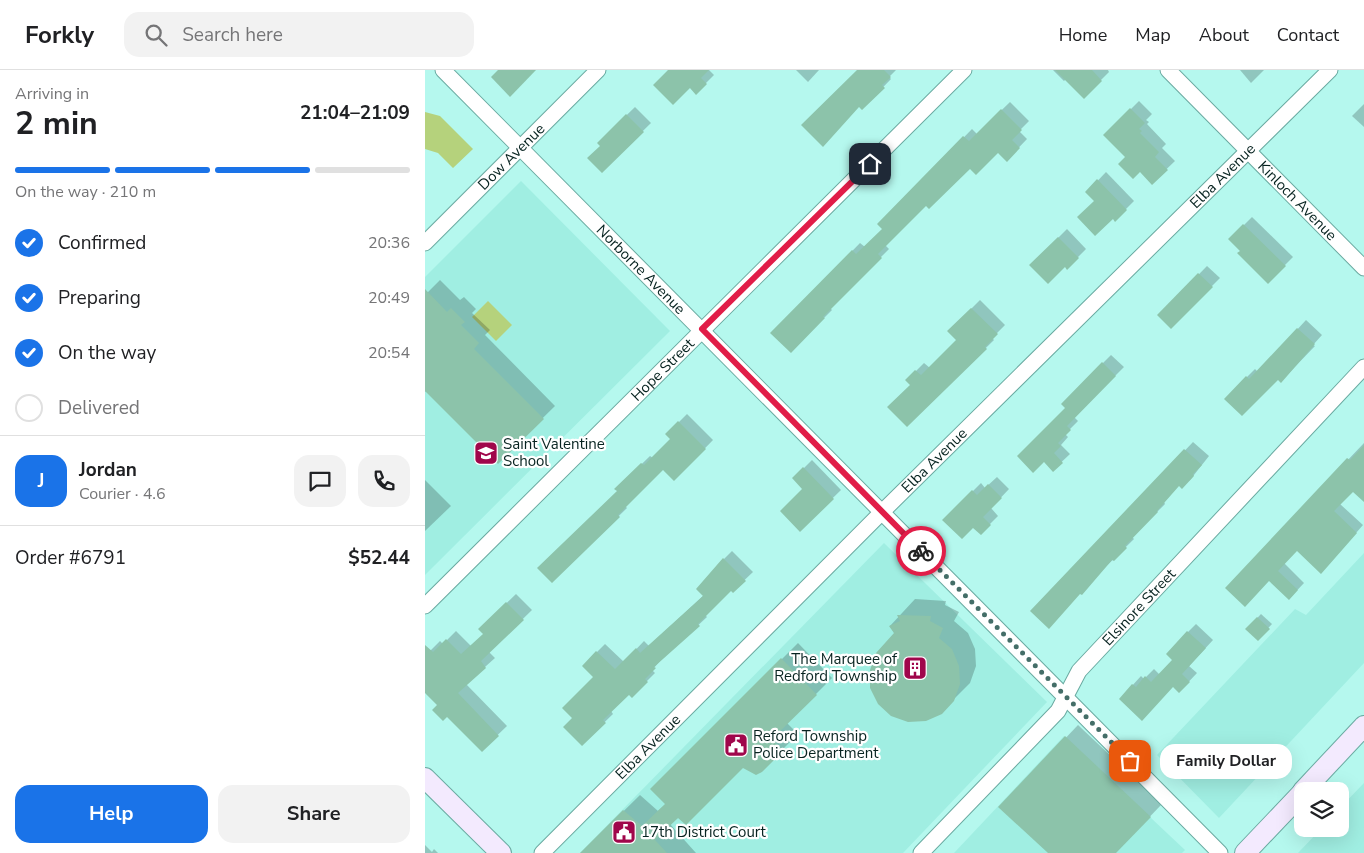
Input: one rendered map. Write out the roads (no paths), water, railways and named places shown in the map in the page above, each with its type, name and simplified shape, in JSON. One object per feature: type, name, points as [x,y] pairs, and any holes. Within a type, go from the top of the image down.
[{"type":"main road","points":[[1312,782],[1364,726]]},
{"type":"main road","points":[[425,778],[501,853]]},
{"type":"main road","points":[[1245,853],[1294,801]]},
{"type":"street","name":"Norborne Avenue","points":[[443,70],[1220,853]]},
{"type":"street","name":"Dow Avenue","points":[[425,243],[599,70]]},
{"type":"street","name":"Hope Street","points":[[425,606],[964,70]]},
{"type":"street","name":"Kinloch Avenue","points":[[1168,70],[1364,268]]},
{"type":"street","name":"Elba Avenue","points":[[542,853],[882,512],[1330,70]]},
{"type":"street","name":"Elsinore Street","points":[[921,853],[1058,711],[1079,671],[1364,368]]},
{"type":"place","name":"Saint Valentine School","points":[[486,453]]},
{"type":"place","name":"The Marquee of Redford Township","points":[[915,668]]},
{"type":"place","name":"Reford Township Police Department","points":[[736,745]]},
{"type":"place","name":"Family Dollar","points":[[1130,761]]},
{"type":"place","name":"17th District Court","points":[[624,832]]}]
